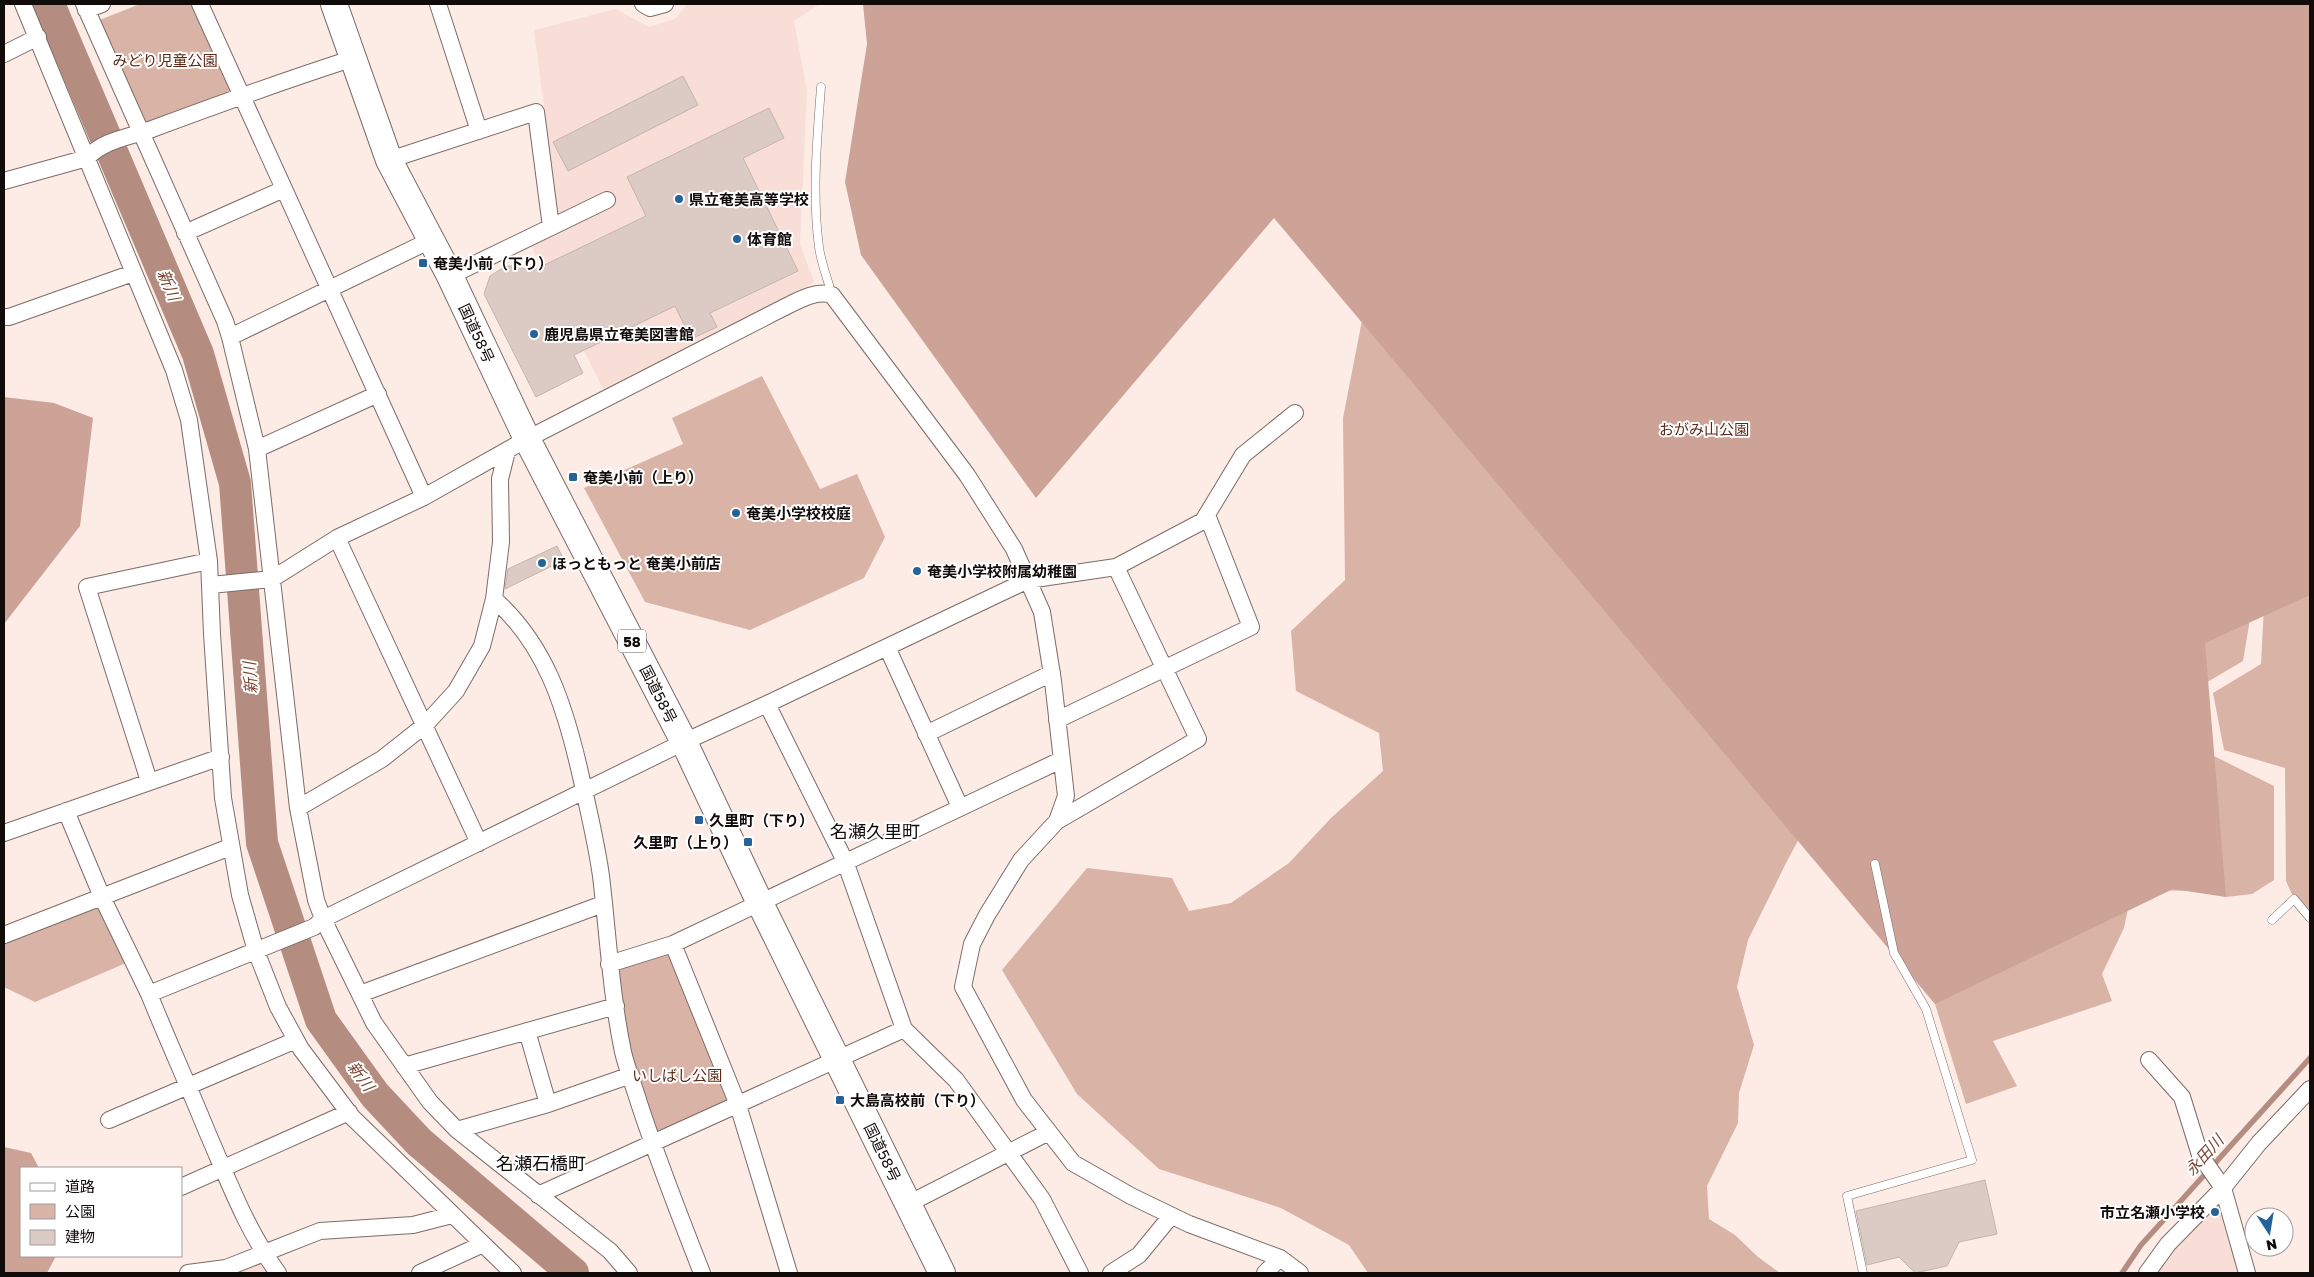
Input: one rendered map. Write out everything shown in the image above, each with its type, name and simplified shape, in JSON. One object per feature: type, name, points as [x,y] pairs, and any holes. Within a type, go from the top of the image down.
[{"type":"highway","name":"国道58号","points":[[334,4],[389,160],[450,276],[517,445],[684,742],[759,901],[942,1273]]},
{"type":"street","points":[[23,4],[91,153],[133,273],[174,370],[189,420],[210,561],[212,634],[222,757],[223,798],[230,847],[240,895],[260,948],[278,1007],[296,1040],[349,1112],[513,1273]]},
{"type":"street","points":[[102,4],[85,7],[135,134],[185,232],[224,321],[230,337],[257,449],[298,808],[316,900],[318,923],[360,994],[374,1023],[430,1102],[457,1130],[610,1251],[628,1273]]},
{"type":"street","points":[[200,4],[424,497]]},
{"type":"street","points":[[438,4],[479,131]]},
{"type":"street","points":[[643,4],[650,8],[665,4]]},
{"type":"street","points":[[4,54],[38,37]]},
{"type":"street","points":[[4,181],[91,153],[135,134],[241,95],[354,58]]},
{"type":"street","points":[[389,160],[536,112],[551,227]]},
{"type":"street","points":[[185,232],[284,189]]},
{"type":"street","points":[[450,276],[607,200]]},
{"type":"street","points":[[230,337],[431,240]]},
{"type":"street","points":[[4,317],[8,318],[133,273]]},
{"type":"street","points":[[211,585],[272,579],[337,538],[424,497],[517,445],[778,310],[813,294],[824,293],[832,296],[967,475],[1014,549],[1028,580],[1042,612],[1052,673],[1060,760],[1066,796],[1057,822]]},
{"type":"street","points":[[257,449],[378,394]]},
{"type":"street","points":[[149,994],[318,923],[684,742],[1028,580],[1116,567],[1203,521],[1243,455],[1295,412]]},
{"type":"street","points":[[298,808],[382,759],[425,725],[456,692],[482,646],[494,599],[501,542],[500,479],[517,445]]},
{"type":"street","points":[[1057,720],[1251,627],[1206,515]]},
{"type":"street","points":[[337,538],[479,843]]},
{"type":"street","points":[[149,781],[87,586],[210,561]]},
{"type":"street","points":[[1116,567],[1198,739],[1057,822],[1021,860],[987,915],[972,944],[964,987],[1024,1100],[1073,1163],[1131,1196],[1172,1216],[1280,1258],[1300,1273]]},
{"type":"street","points":[[494,599],[512,615],[536,647],[548,668],[564,707],[584,792],[600,874],[609,964],[624,1054],[652,1143],[702,1273]]},
{"type":"street","points":[[887,647],[960,807]]},
{"type":"street","points":[[926,734],[1052,673]]},
{"type":"street","points":[[767,704],[845,861],[904,1029],[956,1080],[1008,1152],[1042,1200],[1080,1273]]},
{"type":"street","points":[[4,833],[222,757]]},
{"type":"street","points":[[609,964],[672,944],[759,901],[1060,760]]},
{"type":"street","points":[[66,811],[102,898],[149,994],[187,1088],[248,1226],[264,1254],[278,1273]]},
{"type":"street","points":[[4,935],[230,847]]},
{"type":"street","points":[[360,994],[603,904]]},
{"type":"street","points":[[672,944],[738,1104],[789,1273]]},
{"type":"street","points":[[404,1066],[616,1006]]},
{"type":"street","points":[[538,1195],[904,1029]]},
{"type":"street","points":[[527,1031],[548,1104]]},
{"type":"street","points":[[109,1120],[296,1040]]},
{"type":"street","points":[[2148,1060],[2182,1097],[2200,1155],[2223,1188],[2246,1273]]},
{"type":"street","points":[[457,1130],[548,1104],[631,1075]]},
{"type":"street","points":[[2146,1273],[2168,1244],[2223,1188],[2259,1143],[2310,1089]]},
{"type":"street","points":[[182,1187],[349,1112]]},
{"type":"street","points":[[908,1204],[1049,1132]]},
{"type":"street","points":[[188,1273],[226,1268],[320,1231],[414,1225],[452,1215]]},
{"type":"street","points":[[1111,1273],[1140,1255],[1172,1216]]},
{"type":"street","points":[[420,1273],[482,1244]]},
{"type":"street","points":[[1265,1273],[1280,1258]]},
{"type":"lane","points":[[821,87],[816,152],[816,197],[819,249],[832,296]]},
{"type":"lane","points":[[1863,1273],[1847,1196],[1972,1160],[1926,1008],[1894,953],[1875,864]]},
{"type":"lane","points":[[2272,920],[2294,899],[2310,918]]},
{"type":"shaded area","name":"県立奄美高等学校","points":[[687,4],[820,4],[794,21],[807,91],[800,244],[814,282],[605,393],[530,244],[560,230],[534,30],[616,9],[649,27],[675,19]]},
{"type":"shaded area","name":"市立名瀬小学校","points":[[2223,1188],[2247,1273],[2147,1273]]},
{"type":"shaded area","points":[[264,1254],[278,1273],[188,1273]]},
{"type":"green space","name":"みどり児童公園","points":[[140,4],[191,4],[232,95],[144,128],[97,21]]},
{"type":"green space","points":[[863,4],[2310,4],[2310,595],[2205,643],[2226,897],[2173,889],[1935,1004],[1274,218],[1036,498],[861,255],[845,182],[867,44]]},
{"type":"green space","name":"おがみ山公園","points":[[1365,305],[2310,548],[2310,918],[2294,899],[2286,881],[2285,768],[2224,750],[2213,693],[2261,664],[2264,606],[2251,613],[2243,661],[2204,684],[2214,756],[2274,786],[2274,880],[2252,894],[2226,897],[2203,891],[2132,890],[2124,928],[2102,974],[2112,1001],[1993,1041],[2017,1086],[1966,1104],[1935,1004],[1904,944],[1811,816],[1748,940],[1737,987],[1754,1045],[1739,1093],[1738,1123],[1707,1186],[1709,1219],[1735,1235],[1758,1257],[1780,1273],[1368,1273],[1349,1245],[1281,1208],[1159,1169],[1077,1094],[1002,970],[1087,868],[1172,878],[1189,911],[1231,903],[1289,863],[1331,818],[1383,771],[1379,733],[1296,691],[1291,631],[1345,580],[1343,418]]},
{"type":"green space","name":"奄美小学校校庭","points":[[762,376],[820,489],[857,474],[885,537],[864,578],[750,630],[645,602],[584,488],[683,444],[672,418]]},
{"type":"green space","points":[[4,397],[54,403],[93,418],[80,526],[4,624]]},
{"type":"green space","points":[[102,897],[133,960],[35,1002],[4,987],[4,935]]},
{"type":"green space","name":"いしばし公園","points":[[671,949],[733,1101],[652,1138],[611,969]]},
{"type":"green space","points":[[4,1147],[31,1153],[38,1167],[20,1167],[20,1257],[55,1257],[47,1273],[4,1273]]},
{"type":"building","points":[[683,76],[698,105],[568,171],[553,142]]},
{"type":"building","points":[[769,108],[784,138],[743,158],[798,271],[710,313],[717,327],[691,339],[675,306],[574,355],[583,373],[536,397],[484,294],[490,276],[506,266],[516,266],[532,271],[646,216],[627,177]]},
{"type":"building","points":[[557,546],[564,560],[505,589],[508,569]]},
{"type":"building","points":[[1985,1180],[1997,1234],[1959,1242],[1947,1266],[1915,1273],[1899,1257],[1867,1265],[1856,1211]]},
{"type":"waterway","name":"新川","points":[[49,4],[198,354],[235,483],[262,843],[321,1020],[375,1095],[419,1142],[573,1273]]},
{"type":"waterway","name":"永田川","points":[[2122,1273],[2141,1245],[2310,1058]]},
{"type":"place","name":"県立奄美高等学校","points":[[679,199]]},
{"type":"place","name":"体育館","points":[[737,239]]},
{"type":"place","name":"奄美小前（下り）","points":[[423,263]]},
{"type":"place","name":"鹿児島県立奄美図書館","points":[[534,334]]},
{"type":"place","name":"奄美小前（上り）","points":[[573,477]]},
{"type":"place","name":"奄美小学校校庭","points":[[736,513]]},
{"type":"place","name":"ほっともっと 奄美小前店","points":[[542,563]]},
{"type":"place","name":"奄美小学校附属幼稚園","points":[[917,571]]},
{"type":"place","name":"久里町（下り）","points":[[699,820]]},
{"type":"place","name":"久里町（上り）","points":[[748,842]]},
{"type":"place","name":"大島高校前（下り）","points":[[840,1100]]},
{"type":"place","name":"市立名瀬小学校","points":[[2215,1212]]},
{"type":"district","name":"名瀬久里町","points":[[875,831]]},
{"type":"district","name":"名瀬石橋町","points":[[541,1163]]}]
